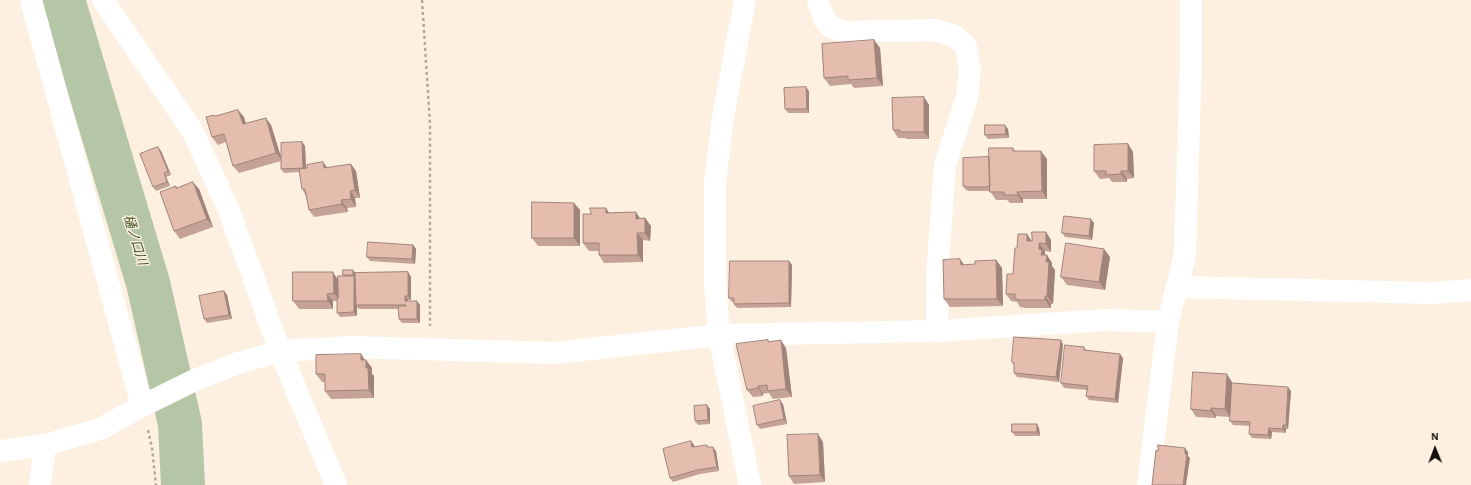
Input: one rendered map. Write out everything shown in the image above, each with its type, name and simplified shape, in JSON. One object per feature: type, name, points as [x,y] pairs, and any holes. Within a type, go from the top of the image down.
[{"type":"street","points":[[31,0],[148,404]]},
{"type":"street","points":[[103,0],[193,132],[228,208],[280,350],[336,485]]},
{"type":"street","points":[[745,0],[724,111],[715,181],[715,283],[720,335],[750,485]]},
{"type":"street","points":[[818,0],[824,20],[831,27],[846,32],[934,30],[953,35],[966,46],[970,71],[967,98],[945,165],[938,263],[937,331]]},
{"type":"street","points":[[1148,485],[1168,322],[1185,255],[1191,58],[1191,0]]},
{"type":"street","points":[[1177,287],[1433,293],[1471,290]]},
{"type":"street","points":[[0,451],[45,445],[100,429],[195,380],[238,363],[280,350],[350,347],[554,353],[720,335],[937,331],[1106,320],[1168,322]]},
{"type":"street","points":[[40,485],[45,445]]},
{"type":"path","points":[[422,0],[430,124],[430,350]]},
{"type":"path","points":[[148,404],[156,485]]},
{"type":"building","points":[[874,40],[877,78],[848,80],[848,76],[824,78],[822,44]]},
{"type":"building","points":[[806,87],[807,109],[785,109],[784,88]]},
{"type":"building","points":[[924,97],[924,132],[900,132],[900,130],[893,130],[892,98]]},
{"type":"building","points":[[238,110],[243,124],[266,118],[276,153],[233,166],[224,134],[212,137],[206,117]]},
{"type":"building","points":[[985,125],[1005,125],[1006,134],[985,135]]},
{"type":"building","points":[[302,142],[303,168],[281,169],[281,143]]},
{"type":"building","points":[[1128,144],[1128,171],[1121,171],[1121,174],[1106,175],[1106,171],[1094,171],[1094,145]]},
{"type":"building","points":[[158,147],[168,171],[164,173],[167,182],[153,187],[140,154]]},
{"type":"building","points":[[989,148],[1013,148],[1013,151],[1041,151],[1042,191],[1017,192],[1018,195],[1004,195],[1004,192],[990,192]]},
{"type":"building","points":[[989,157],[990,186],[963,186],[963,158]]},
{"type":"building","points":[[323,162],[324,168],[351,164],[355,190],[350,191],[351,199],[341,200],[342,204],[309,210],[305,189],[302,189],[299,169],[307,168],[307,165]]},
{"type":"building","points":[[193,182],[207,219],[174,231],[160,192]]},
{"type":"building","points":[[532,202],[574,203],[574,238],[532,238]]},
{"type":"building","points":[[590,208],[606,208],[606,213],[636,212],[636,219],[645,218],[645,233],[637,233],[638,255],[599,255],[599,243],[583,243],[583,214],[591,214]]},
{"type":"building","points":[[1064,216],[1091,219],[1089,236],[1062,233]]},
{"type":"building","points":[[1032,232],[1046,232],[1046,244],[1039,243],[1039,249],[1042,250],[1041,255],[1047,255],[1046,262],[1049,262],[1047,296],[1045,296],[1045,300],[1021,300],[1015,299],[1015,294],[1006,294],[1007,274],[1013,274],[1015,248],[1017,248],[1018,234],[1027,234],[1027,241],[1032,241]]},
{"type":"building","points":[[368,242],[413,245],[412,259],[367,257]]},
{"type":"building","points":[[1066,243],[1104,249],[1099,282],[1061,277]]},
{"type":"building","points":[[960,259],[961,265],[975,264],[975,261],[996,260],[997,299],[944,299],[943,260]]},
{"type":"building","points":[[730,261],[789,261],[789,303],[734,304],[734,298],[729,298]]},
{"type":"building","points":[[343,270],[353,270],[353,275],[343,275]]},
{"type":"building","points":[[293,272],[333,272],[334,293],[327,294],[328,301],[293,301]]},
{"type":"building","points":[[408,272],[408,296],[405,296],[405,301],[417,301],[417,319],[399,319],[398,306],[406,305],[356,305],[355,273]]},
{"type":"building","points":[[338,276],[354,276],[354,312],[337,313]]},
{"type":"building","points":[[224,291],[229,315],[204,319],[199,296]]},
{"type":"building","points":[[1014,337],[1061,340],[1056,377],[1014,373],[1014,363],[1012,362]]},
{"type":"building","points":[[768,340],[768,342],[781,340],[786,389],[768,391],[767,385],[758,386],[758,388],[747,390],[736,344]]},
{"type":"building","points":[[1065,345],[1084,347],[1084,350],[1120,354],[1115,399],[1086,396],[1088,386],[1061,383]]},
{"type":"building","points":[[361,354],[361,360],[366,360],[366,368],[368,368],[369,390],[325,391],[325,374],[316,374],[316,355]]},
{"type":"building","points":[[1193,372],[1227,374],[1225,409],[1211,408],[1211,411],[1191,409]]},
{"type":"building","points":[[1232,383],[1288,387],[1286,425],[1283,425],[1283,429],[1269,428],[1268,435],[1249,434],[1250,422],[1230,421]]},
{"type":"building","points":[[780,400],[784,419],[757,425],[753,406]]},
{"type":"building","points":[[707,405],[708,420],[695,421],[694,406]]},
{"type":"building","points":[[1012,424],[1037,424],[1037,432],[1012,432]]},
{"type":"building","points":[[818,434],[820,475],[789,476],[787,435]]},
{"type":"building","points":[[691,441],[692,447],[707,445],[707,447],[713,447],[717,467],[697,470],[670,478],[663,449]]},
{"type":"building","points":[[1158,445],[1185,448],[1185,454],[1187,454],[1183,485],[1152,485],[1156,450],[1158,451]]},
{"type":"waterway","name":"樋ノ口川","points":[[63,0],[148,283],[180,424],[183,485]]}]
